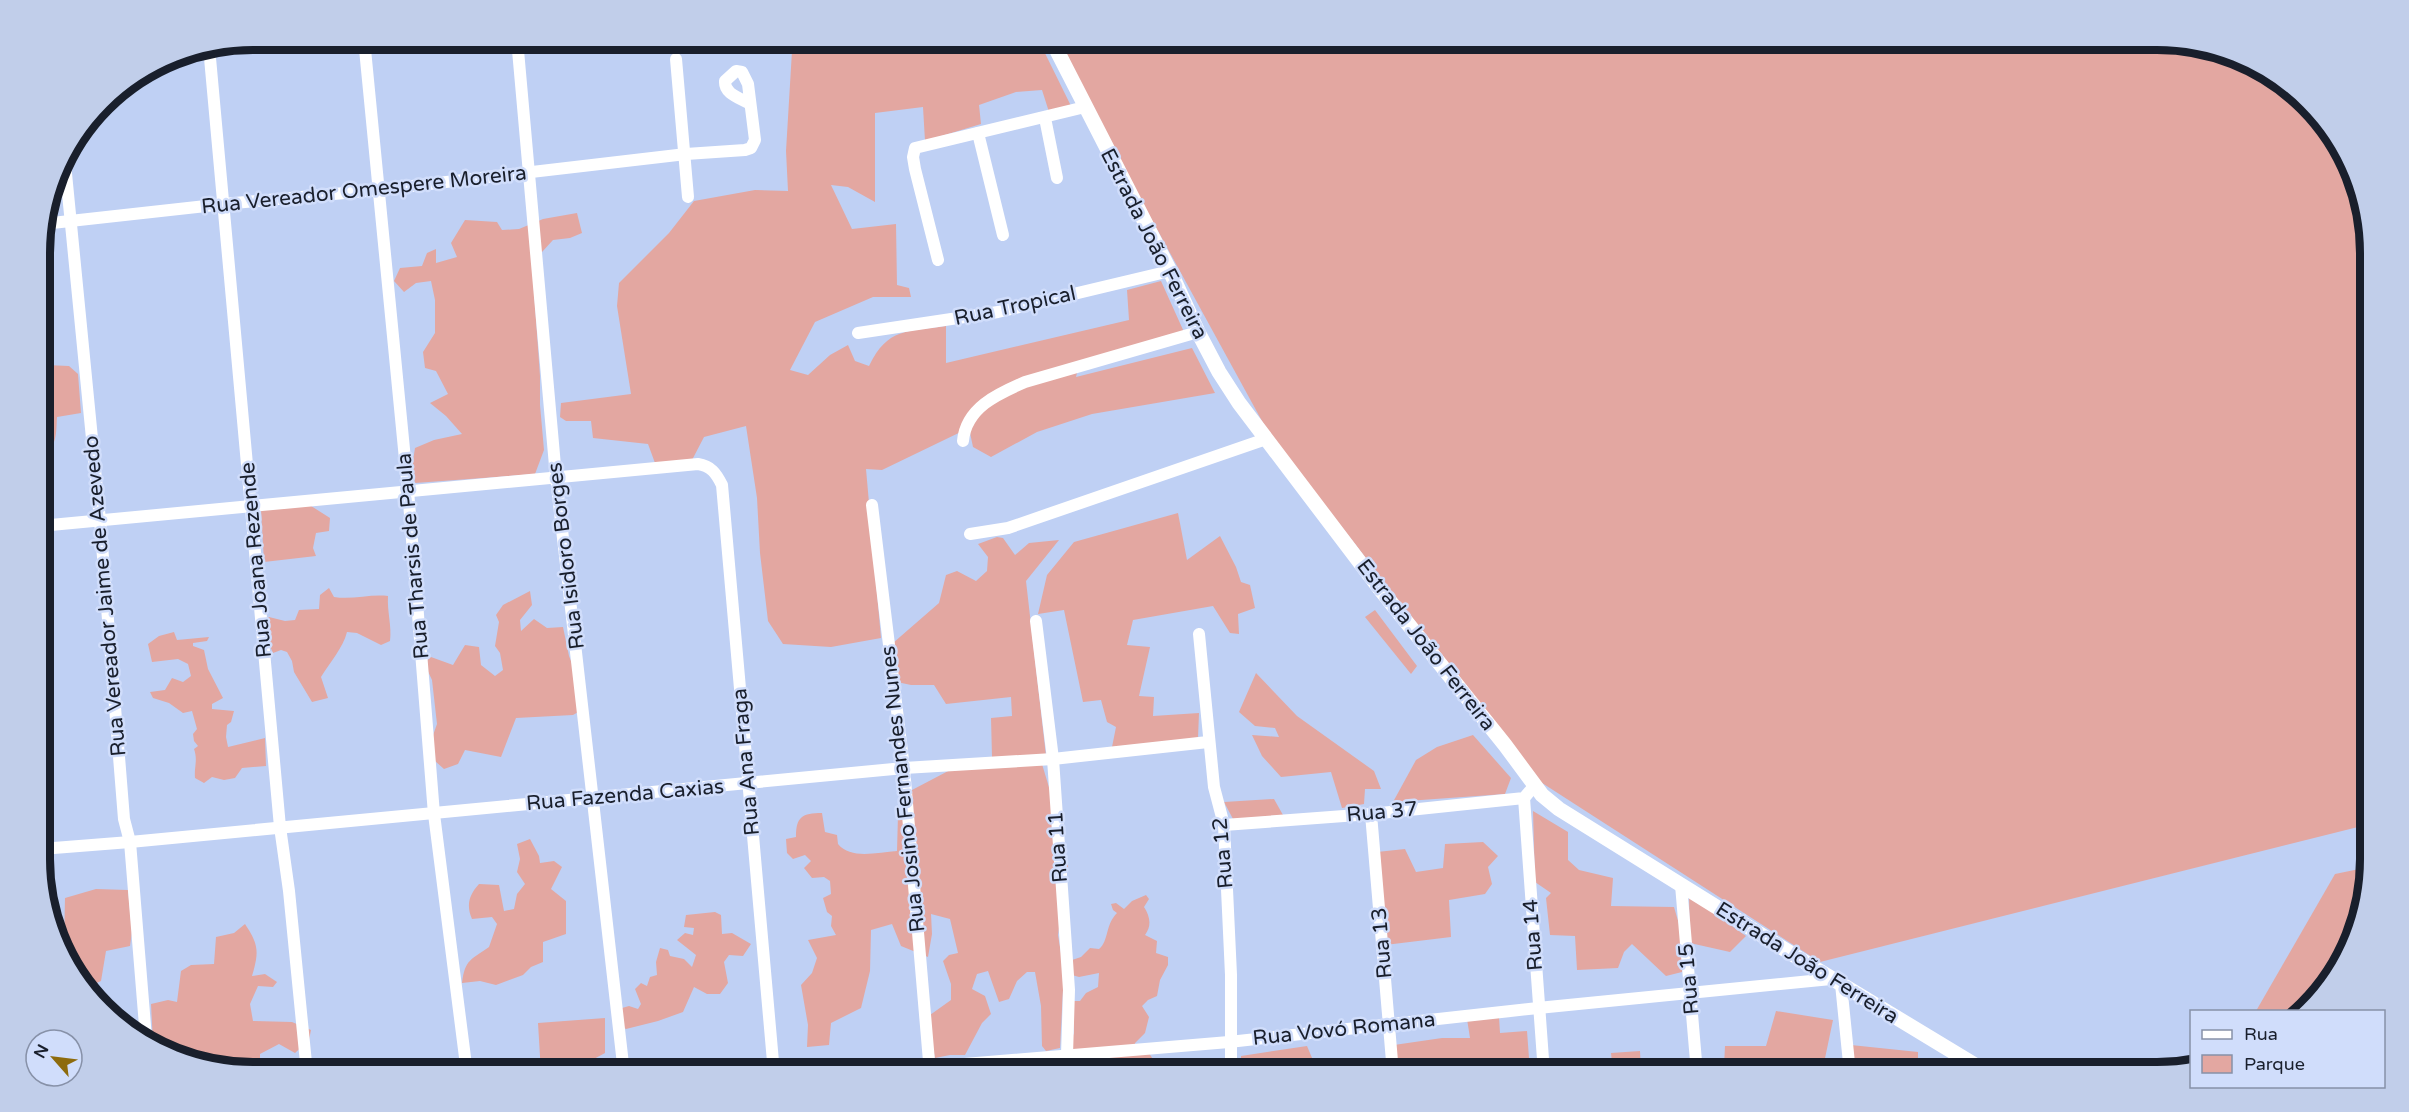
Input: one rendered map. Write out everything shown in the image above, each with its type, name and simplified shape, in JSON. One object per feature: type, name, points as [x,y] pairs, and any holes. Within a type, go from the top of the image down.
[{"type":"street","name":"Rua Tharsis de Paula","points":[[365,50],[408,490],[434,814],[466,1062]]},
{"type":"street","name":"Rua Isidoro Borges","points":[[518,50],[556,477],[623,1062]]},
{"type":"street","name":"Estrada João Ferreira","points":[[1056,50],[1219,372],[1266,439],[1548,801],[1970,1062]]},
{"type":"street","name":"Rua Joana Rezende","points":[[211,54],[280,827],[306,1062]]},
{"type":"street","points":[[676,59],[688,196]]},
{"type":"street","name":"Rua Vereador Omespere Moreira","points":[[52,223],[529,174],[750,148],[755,140],[750,104]]},
{"type":"street","points":[[938,260],[915,169],[914,153],[918,146],[1085,107]]},
{"type":"street","points":[[1045,118],[1057,178]]},
{"type":"street","points":[[978,133],[1003,235]]},
{"type":"street","name":"Rua Vereador Jaime de Azevedo","points":[[66,173],[100,520],[124,819],[130,842],[145,1031]]},
{"type":"street","name":"Rua Tropical","points":[[858,333],[998,312],[1170,271]]},
{"type":"street","points":[[963,441],[967,422],[974,412],[1004,390],[1198,332]]},
{"type":"street","points":[[970,534],[1008,528],[1266,439]]},
{"type":"street","name":"Rua Ana Fraga","points":[[556,477],[698,464],[716,473],[722,485],[773,1062]]},
{"type":"street","points":[[50,525],[556,477]]},
{"type":"street","name":"Rua Josino Fernandes Nunes","points":[[872,505],[904,768],[929,1062]]},
{"type":"street","name":"Rua 11","points":[[1036,621],[1053,759],[1069,990],[1069,1062]]},
{"type":"street","name":"Rua 12","points":[[1199,634],[1208,742],[1214,787],[1224,825],[1232,975],[1230,1062]]},
{"type":"street","name":"Rua Fazenda Caxias","points":[[50,848],[434,814],[904,768],[1053,759],[1208,742]]},
{"type":"street","points":[[1524,798],[1535,785]]},
{"type":"street","name":"Rua 37","points":[[1224,825],[1371,814],[1524,798]]},
{"type":"street","name":"Rua 14","points":[[1524,798],[1543,1062]]},
{"type":"street","name":"Rua 13","points":[[1371,814],[1391,1062]]},
{"type":"street","name":"Rua 15","points":[[1681,885],[1696,1062]]},
{"type":"street","points":[[1836,981],[1848,1062]]},
{"type":"street","name":"Rua Vovó Romana","points":[[1003,1062],[1229,1042],[1538,1008],[1836,981]]},
{"type":"green space","points":[[1043,50],[1072,108],[1049,112],[1042,90],[1016,92],[979,105],[981,124],[925,141],[923,107],[875,113],[875,202],[848,187],[831,185],[852,229],[896,224],[897,285],[909,288],[911,297],[873,297],[815,322],[790,370],[808,375],[830,355],[848,345],[855,361],[869,366],[876,353],[891,338],[920,329],[946,326],[946,363],[1129,320],[1127,290],[1161,281],[1184,332],[1080,361],[1076,377],[1192,348],[1215,393],[1092,414],[1037,432],[991,457],[973,447],[969,428],[882,470],[866,469],[881,638],[831,647],[783,644],[768,621],[760,553],[757,498],[746,426],[704,437],[691,462],[655,463],[648,444],[593,438],[591,421],[566,421],[560,417],[561,403],[631,394],[617,306],[619,283],[669,233],[694,201],[755,190],[788,191],[786,151],[792,51]]},
{"type":"green space","points":[[1062,50],[2157,50],[2183,51],[2209,56],[2258,77],[2280,91],[2318,129],[2344,175],[2353,200],[2358,226],[2360,252],[2360,827],[1820,962],[1539,781],[1268,432],[1089,105]]},
{"type":"green space","points":[[577,213],[582,233],[570,238],[553,240],[532,263],[544,450],[535,474],[415,483],[412,467],[415,448],[434,440],[462,434],[430,403],[448,394],[436,371],[425,368],[423,352],[435,333],[435,300],[431,281],[416,283],[404,292],[394,281],[400,268],[422,266],[427,253],[436,249],[436,263],[457,257],[451,243],[465,220],[497,222],[502,230],[519,229],[543,219]]},
{"type":"green space","points":[[50,365],[69,366],[78,374],[81,413],[57,417],[53,444],[50,448]]},
{"type":"green space","points":[[308,504],[330,518],[329,531],[316,533],[313,548],[316,556],[264,562],[261,510]]},
{"type":"green space","points":[[1178,513],[1187,560],[1220,536],[1241,582],[1250,585],[1255,608],[1238,614],[1239,634],[1230,633],[1213,606],[1133,620],[1127,645],[1150,647],[1139,696],[1154,697],[1153,716],[1199,713],[1198,738],[1112,747],[1116,727],[1107,722],[1101,700],[1083,702],[1064,610],[1038,614],[1047,575],[1074,542]]},
{"type":"green space","points":[[997,537],[1003,538],[1015,555],[1029,543],[1059,540],[1026,581],[1046,756],[992,757],[991,718],[1012,716],[1011,697],[946,704],[934,685],[911,685],[897,682],[893,643],[939,603],[946,575],[957,571],[976,581],[987,571],[988,557],[978,544]]},
{"type":"green space","points":[[329,588],[334,597],[388,596],[390,641],[381,645],[357,633],[347,632],[321,677],[328,698],[312,702],[294,672],[287,652],[281,650],[273,653],[266,637],[264,620],[269,617],[285,621],[295,620],[299,610],[319,609],[320,595]]},
{"type":"green space","points":[[530,591],[532,605],[520,620],[521,631],[534,619],[547,628],[563,627],[569,656],[575,671],[580,711],[573,715],[516,718],[501,757],[465,750],[458,764],[444,769],[435,761],[432,738],[437,724],[432,680],[424,663],[431,657],[453,665],[465,645],[479,647],[481,665],[495,676],[503,670],[500,653],[495,646],[499,622],[496,615],[503,605]]},
{"type":"green space","points":[[1375,610],[1417,666],[1411,674],[1365,617]]},
{"type":"green space","points":[[174,632],[177,640],[209,637],[207,641],[193,643],[193,646],[204,650],[208,669],[223,698],[212,704],[212,709],[234,711],[231,722],[227,725],[228,747],[265,738],[266,766],[242,768],[235,778],[224,780],[212,777],[204,783],[195,778],[194,749],[198,746],[194,741],[193,734],[197,729],[192,711],[183,713],[169,703],[153,698],[150,692],[165,690],[172,678],[183,682],[191,676],[188,664],[178,659],[152,662],[148,644],[159,636]]},
{"type":"green space","points":[[1256,673],[1297,716],[1374,771],[1381,789],[1365,789],[1364,804],[1342,808],[1331,772],[1281,777],[1262,756],[1252,735],[1279,737],[1275,728],[1255,726],[1239,712]]},
{"type":"green space","points":[[1473,735],[1511,778],[1505,794],[1393,802],[1416,760],[1437,747]]},
{"type":"green space","points":[[1042,764],[1051,794],[1052,837],[1068,865],[1058,935],[1064,971],[1060,1048],[1046,1051],[1042,1046],[1041,1006],[1035,972],[1027,972],[1017,981],[1009,999],[999,1002],[988,971],[977,974],[972,989],[985,996],[991,1014],[982,1023],[965,1055],[935,1058],[931,1040],[930,1015],[951,1000],[951,984],[943,961],[949,955],[958,953],[950,919],[931,914],[932,934],[928,957],[901,946],[892,924],[871,930],[870,971],[861,1008],[831,1023],[829,1045],[807,1047],[808,1025],[801,985],[812,973],[817,958],[808,940],[836,935],[831,926],[832,916],[827,912],[823,898],[831,894],[830,881],[824,877],[812,878],[804,868],[811,861],[805,855],[793,859],[787,853],[786,839],[796,837],[797,825],[801,818],[805,815],[822,813],[825,832],[837,835],[838,844],[850,852],[865,854],[897,851],[898,815],[912,808],[912,790],[952,769]]},
{"type":"green space","points":[[1274,799],[1283,815],[1233,819],[1224,802]]},
{"type":"green space","points":[[1533,811],[1568,832],[1568,860],[1579,870],[1613,878],[1611,906],[1674,907],[1684,947],[1682,972],[1666,976],[1632,944],[1624,952],[1618,968],[1577,970],[1575,936],[1550,935],[1546,898],[1551,893],[1535,882]]},
{"type":"green space","points":[[530,839],[540,863],[554,861],[562,867],[551,889],[566,901],[566,934],[543,942],[543,962],[531,967],[523,975],[496,985],[480,981],[462,983],[467,964],[489,947],[497,924],[492,917],[472,919],[469,909],[471,896],[479,884],[499,885],[504,911],[514,909],[517,894],[525,884],[517,872],[520,859],[517,844]]},
{"type":"green space","points":[[1483,842],[1498,856],[1488,867],[1492,884],[1485,894],[1449,900],[1451,937],[1385,945],[1377,852],[1405,849],[1416,872],[1443,868],[1445,844]]},
{"type":"green space","points":[[2359,869],[2356,899],[2339,950],[2309,993],[2292,1010],[2257,1010],[2335,874]]},
{"type":"green space","points":[[96,889],[128,890],[132,932],[130,946],[106,951],[101,981],[93,985],[77,961],[64,935],[65,898]]},
{"type":"green space","points":[[1146,895],[1149,899],[1144,907],[1149,917],[1145,935],[1157,941],[1156,953],[1168,957],[1168,965],[1160,980],[1157,996],[1142,1006],[1149,1017],[1145,1033],[1135,1043],[1136,1054],[1149,1053],[1154,1062],[1111,1062],[1109,1057],[1072,1050],[1070,1043],[1074,1033],[1073,1001],[1080,1001],[1086,993],[1098,987],[1099,973],[1079,977],[1072,975],[1072,960],[1081,957],[1090,948],[1099,949],[1102,946],[1117,913],[1111,904],[1116,903],[1124,909],[1132,901]]},
{"type":"green space","points":[[1689,896],[1746,936],[1730,952],[1690,943]]},
{"type":"green space","points":[[715,912],[721,915],[722,934],[732,933],[751,944],[743,956],[729,955],[724,962],[728,983],[720,994],[707,994],[694,987],[683,1012],[626,1029],[616,1023],[615,1010],[629,1006],[638,1009],[641,1004],[635,989],[641,983],[647,986],[650,977],[657,975],[656,962],[660,948],[668,950],[670,956],[684,959],[692,967],[696,955],[677,940],[685,933],[693,935],[694,928],[684,927],[686,915]]},
{"type":"green space","points":[[245,924],[253,938],[256,961],[252,976],[265,974],[277,982],[273,987],[258,986],[250,1004],[253,1021],[292,1022],[311,1030],[309,1040],[295,1053],[279,1044],[260,1054],[260,1062],[213,1059],[187,1052],[153,1036],[151,1004],[168,1000],[177,1002],[181,971],[191,965],[214,964],[216,937],[234,933]]},
{"type":"green space","points":[[1776,1011],[1833,1020],[1824,1062],[1724,1062],[1725,1046],[1766,1046]]},
{"type":"green space","points":[[1499,1017],[1500,1033],[1527,1031],[1529,1058],[1504,1060],[1504,1062],[1394,1062],[1394,1045],[1442,1038],[1470,1038],[1467,1019]]},
{"type":"green space","points":[[605,1018],[605,1053],[591,1062],[540,1062],[538,1023]]},
{"type":"green space","points":[[1851,1045],[1918,1052],[1918,1062],[1853,1062]]},
{"type":"green space","points":[[1307,1046],[1314,1062],[1241,1062],[1241,1056]]},
{"type":"green space","points":[[1640,1051],[1641,1062],[1612,1062],[1611,1053]]}]
